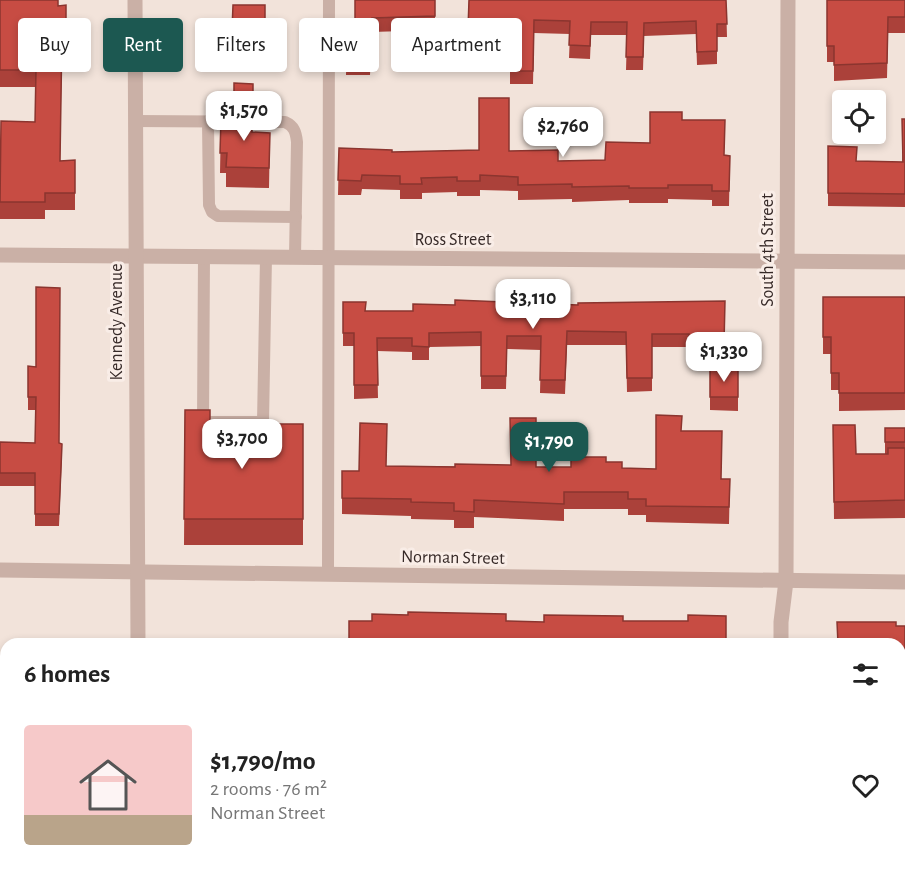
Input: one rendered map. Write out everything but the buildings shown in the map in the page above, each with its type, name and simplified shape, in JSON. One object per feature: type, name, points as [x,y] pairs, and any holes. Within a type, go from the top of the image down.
[{"type":"street","name":"Kennedy Avenue","points":[[135,0],[138,638]]},
{"type":"street","name":"South 4th Street","points":[[781,638],[786,581],[788,0]]},
{"type":"street","name":"Ross Street","points":[[0,255],[905,262]]},
{"type":"street","name":"Norman Street","points":[[0,570],[905,582]]},
{"type":"lane","points":[[328,575],[329,0]]},
{"type":"lane","points":[[135,121],[285,122],[292,125],[297,142],[295,257]]},
{"type":"lane","points":[[208,121],[209,205],[212,212],[218,216],[296,218]]},
{"type":"lane","points":[[204,257],[203,422],[264,422],[266,257]]}]
